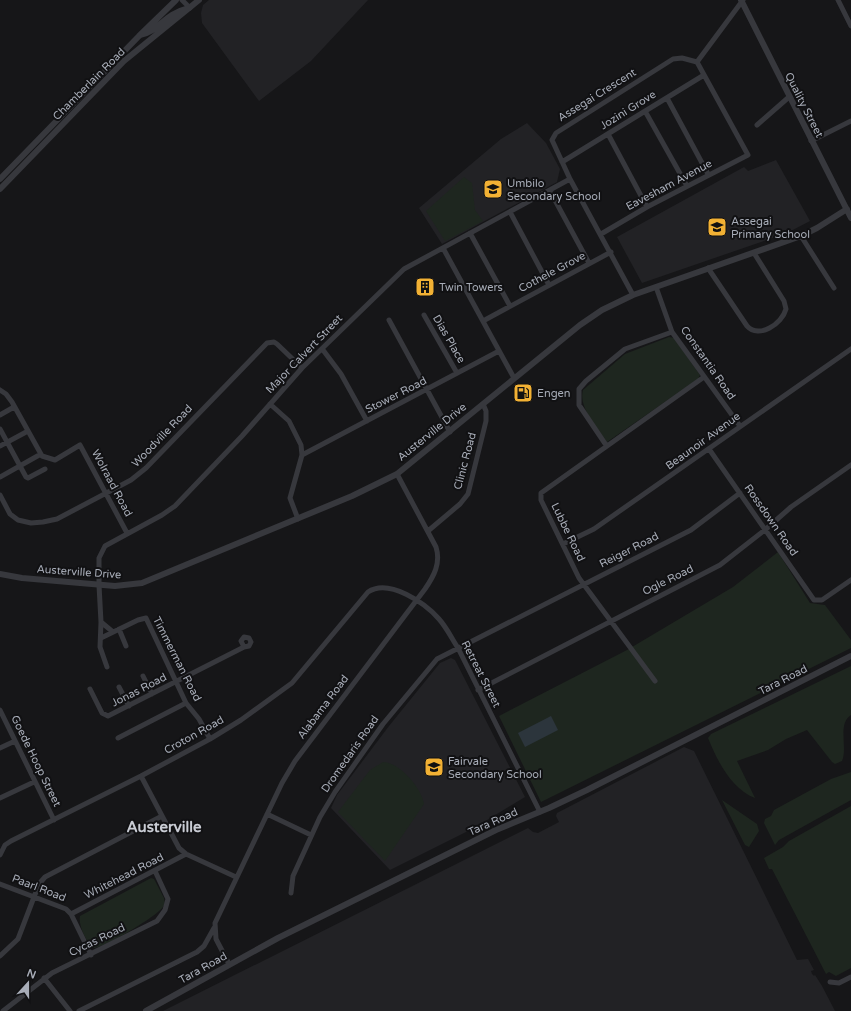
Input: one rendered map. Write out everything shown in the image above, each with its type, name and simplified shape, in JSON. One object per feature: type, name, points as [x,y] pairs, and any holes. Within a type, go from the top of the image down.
[{"type":"street","name":"Chamberlain Road","points":[[0,180],[130,44],[176,0]]},
{"type":"street","points":[[139,36],[148,34],[172,14],[190,8],[182,0]]},
{"type":"street","name":"Chamberlain Road","points":[[0,189],[112,73],[137,50],[199,0]]},
{"type":"street","points":[[838,0],[851,26]]},
{"type":"street","points":[[704,75],[697,62],[742,1]]},
{"type":"street","name":"Quality Street","points":[[742,1],[851,218]]},
{"type":"street","points":[[130,44],[137,50]]},
{"type":"street","name":"Assegai Crescent","points":[[634,295],[570,179],[552,140],[556,133],[673,59],[682,58],[697,62]]},
{"type":"street","name":"Jozini Grove","points":[[562,162],[704,75]]},
{"type":"street","name":"Eavesham Avenue","points":[[601,234],[708,174],[748,155],[704,75]]},
{"type":"street","points":[[758,125],[789,97]]},
{"type":"street","points":[[667,98],[708,174]]},
{"type":"street","points":[[646,110],[687,186]]},
{"type":"street","points":[[811,141],[851,120]]},
{"type":"street","points":[[608,134],[647,207]]},
{"type":"street","name":"Major Calvert Street","points":[[107,667],[100,647],[101,622],[99,558],[109,543],[162,515],[175,506],[302,368],[398,274],[409,266],[570,179]]},
{"type":"street","points":[[550,191],[589,263]]},
{"type":"street","name":"Austerville Drive","points":[[0,574],[22,578],[124,586],[152,580],[352,496],[398,474],[514,378],[591,317],[634,295],[801,236],[847,209]]},
{"type":"street","points":[[510,212],[549,285]]},
{"type":"street","points":[[470,233],[510,306]]},
{"type":"street","points":[[801,236],[834,288]]},
{"type":"street","points":[[443,248],[514,378]]},
{"type":"street","name":"Cothele Grove","points":[[483,321],[611,252]]},
{"type":"street","points":[[708,268],[746,326],[754,332],[762,332],[782,316],[786,309],[784,301],[754,252]]},
{"type":"street","name":"Constantia Road","points":[[656,287],[672,332],[740,426]]},
{"type":"street","name":"Dias Place","points":[[424,315],[457,373]]},
{"type":"street","points":[[389,320],[450,432]]},
{"type":"street","points":[[606,445],[579,405],[578,400],[580,389],[586,381],[625,349],[672,332]]},
{"type":"street","name":"Woodville Road","points":[[0,495],[13,517],[18,520],[31,523],[57,519],[138,475],[267,343],[274,342],[277,344],[302,368]]},
{"type":"street","name":"Beaunoir Avenue","points":[[563,544],[594,529],[851,349]]},
{"type":"street","points":[[322,350],[341,374],[366,421]]},
{"type":"street","name":"Stower Road","points":[[302,455],[499,351]]},
{"type":"street","name":"Lubbe Road","points":[[655,681],[577,575],[541,500],[541,493],[606,445],[704,377]]},
{"type":"street","points":[[0,390],[6,394],[41,454],[0,477]]},
{"type":"street","points":[[270,404],[293,426],[301,445],[302,455],[290,498],[298,519]]},
{"type":"street","name":"Clinic Road","points":[[428,531],[460,504],[468,494],[486,421],[486,412],[483,404]]},
{"type":"street","points":[[0,415],[14,407]]},
{"type":"street","points":[[0,430],[24,475],[28,478],[45,469]]},
{"type":"street","points":[[0,446],[28,431]]},
{"type":"street","name":"Wolraad Road","points":[[41,454],[47,458],[55,460],[80,445],[107,493],[127,533]]},
{"type":"street","name":"Rossdown Road","points":[[709,449],[812,596],[818,601],[822,600],[851,580]]},
{"type":"street","name":"Ogle Road","points":[[478,690],[711,570],[766,529],[791,507],[851,465]]},
{"type":"street","name":"Alabama Road","points":[[79,1011],[197,952],[204,946],[214,928],[216,919],[267,814],[295,761],[432,579],[438,563],[436,547],[398,474]]},
{"type":"street","name":"Reiger Road","points":[[458,648],[691,530],[740,493]]},
{"type":"street","name":"Retreat Street","points":[[368,592],[380,587],[417,599],[439,618],[458,648],[540,812]]},
{"type":"street","name":"Croton Road","points":[[0,855],[5,845],[11,841],[141,776],[210,739],[241,720],[292,683],[368,592]]},
{"type":"street","name":"Timmerman Road","points":[[101,638],[142,618],[146,618],[186,703],[196,714],[210,739]]},
{"type":"street","points":[[101,622],[113,632]]},
{"type":"street","points":[[119,629],[126,646]]},
{"type":"street","name":"Jonas Road","points":[[90,689],[102,713],[106,716],[177,682],[244,646]]},
{"type":"street","name":"Dromedaris Road","points":[[291,893],[292,878],[311,835],[337,788],[383,724],[432,664],[442,656],[458,648]]},
{"type":"street","name":"Tara Road","points":[[146,1011],[229,964],[496,830],[540,812],[851,656]]},
{"type":"street","points":[[143,676],[152,694]]},
{"type":"street","points":[[119,687],[129,706]]},
{"type":"street","points":[[118,738],[186,703]]},
{"type":"street","name":"Goede Hoop Street","points":[[0,710],[2,719],[15,741],[54,820]]},
{"type":"street","points":[[0,748],[15,741]]},
{"type":"street","points":[[141,776],[176,843],[186,854],[236,878]]},
{"type":"street","points":[[0,798],[34,782]]},
{"type":"street","points":[[267,814],[311,835]]},
{"type":"street","points":[[0,956],[18,939],[39,884],[45,877],[162,816]]},
{"type":"street","name":"Whitehead Road","points":[[71,914],[186,854]]},
{"type":"street","name":"Cycas Road","points":[[3,1011],[44,978],[153,923],[162,916],[168,900],[155,871]]},
{"type":"street","name":"Paarl Road","points":[[0,884],[66,909],[71,914],[91,955]]},
{"type":"street","points":[[214,928],[216,939],[229,964]]},
{"type":"street","points":[[830,982],[839,983],[851,977]]},
{"type":"street","points":[[44,978],[70,1011]]},
{"type":"shaded area","points":[[209,0],[368,0],[311,61],[259,101],[202,23],[201,13],[203,5]]},
{"type":"shaded area","name":"Umbilo Secondary School","points":[[527,123],[546,143],[560,169],[557,182],[442,244],[419,208],[501,139]]},
{"type":"shaded area","name":"Assegai Primary School","points":[[776,160],[810,221],[787,233],[642,283],[617,237],[744,167],[748,171]]},
{"type":"shaded area","points":[[464,177],[472,183],[475,210],[483,221],[445,241],[426,211]]},
{"type":"shaded area","points":[[669,337],[674,338],[700,375],[698,379],[607,442],[583,404],[583,390],[625,354]]},
{"type":"shaded area","points":[[778,552],[810,603],[825,605],[851,640],[851,648],[541,802],[499,716],[627,650],[733,587]]},
{"type":"shaded area","name":"Fairvale Secondary School","points":[[451,658],[455,660],[525,797],[474,828],[390,870],[331,808],[337,795],[389,726],[440,663]]},
{"type":"shaded area","points":[[851,666],[851,715],[845,724],[844,756],[842,761],[835,764],[832,762],[807,730],[786,739],[768,750],[737,761],[755,798],[746,794],[739,788],[720,764],[708,738],[711,734]]},
{"type":"shaded area","points":[[551,716],[558,730],[525,747],[518,733]]},
{"type":"shaded area","points":[[684,747],[694,751],[797,960],[808,959],[814,970],[811,971],[812,974],[814,976],[815,975],[822,986],[835,1011],[163,1011],[528,828],[533,832],[538,833],[559,822],[556,816],[557,813]]},
{"type":"shaded area","points":[[383,762],[396,766],[409,777],[419,791],[424,804],[385,861],[338,812],[370,770]]},
{"type":"shaded area","points":[[851,772],[851,800],[779,840],[775,845],[764,823],[765,819],[771,816],[774,810],[831,779]]},
{"type":"shaded area","points":[[722,800],[757,824],[759,831],[749,847],[745,845]]},
{"type":"shaded area","points":[[851,806],[851,968],[836,976],[829,972],[826,974],[772,869],[769,869],[764,858],[783,847],[789,841]]},
{"type":"shaded area","points":[[151,878],[154,879],[164,898],[165,903],[163,907],[129,932],[93,948],[83,933],[80,924],[80,916]]},
{"type":"place","name":"Umbilo Secondary School","points":[[493,189]]},
{"type":"place","name":"Assegai Primary School","points":[[717,227]]},
{"type":"place","name":"Twin Towers","points":[[425,287]]},
{"type":"place","name":"Engen","points":[[523,393]]},
{"type":"place","name":"Fairvale Secondary School","points":[[434,767]]},
{"type":"district","name":"Austerville","points":[[164,827]]}]
